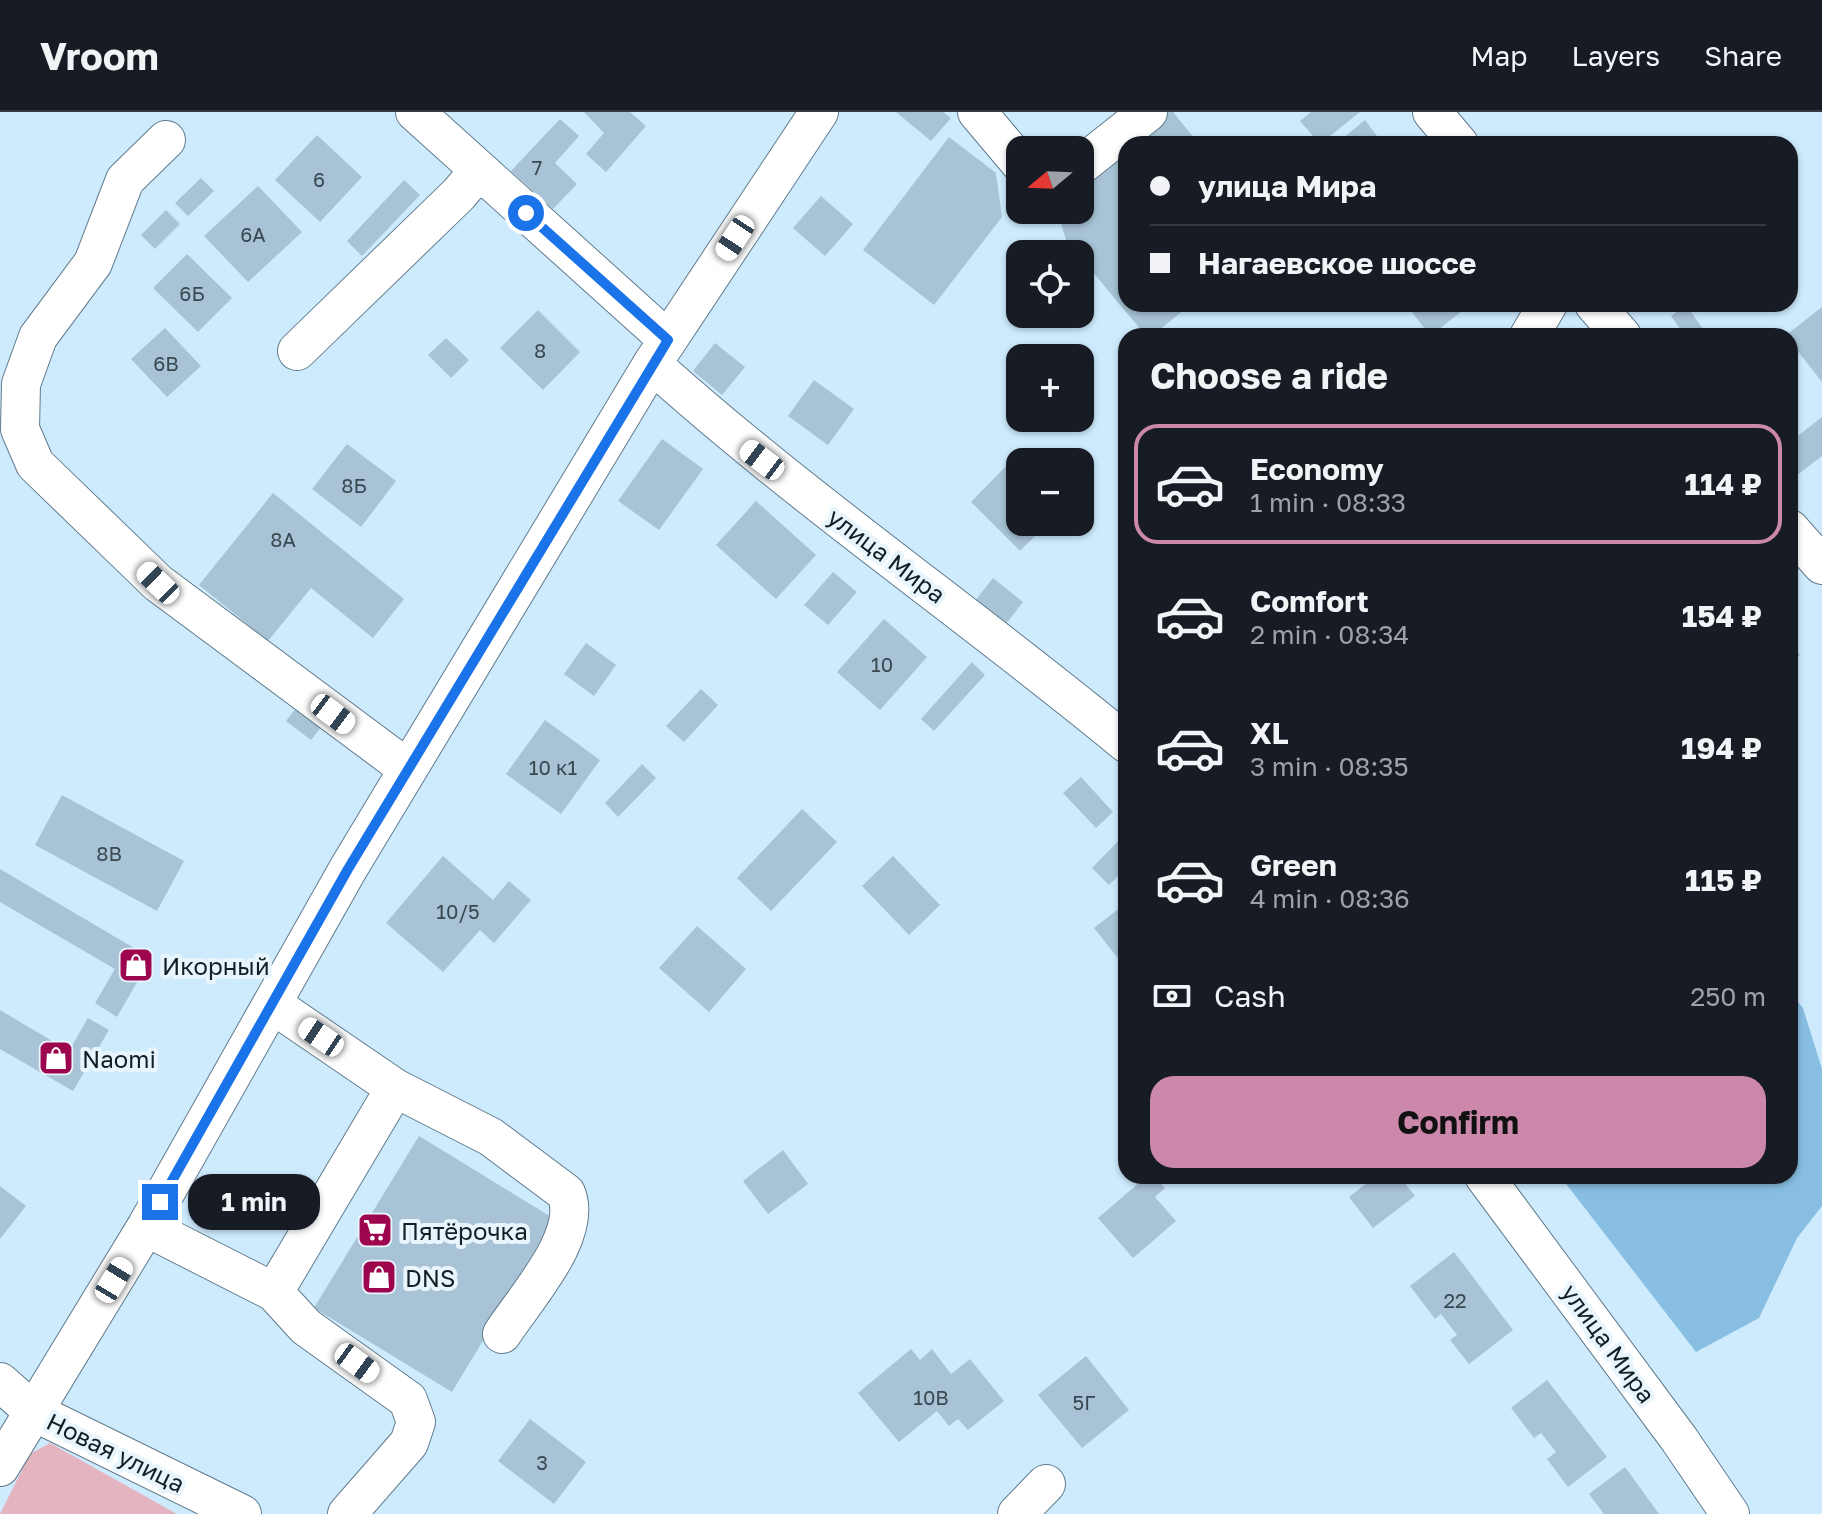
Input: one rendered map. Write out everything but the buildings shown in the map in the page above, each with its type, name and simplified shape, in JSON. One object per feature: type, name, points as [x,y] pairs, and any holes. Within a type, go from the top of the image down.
[{"type":"street","name":"улица Мира","points":[[415,112],[660,352],[738,442],[1024,659],[1118,736]]},
{"type":"street","points":[[0,1467],[146,1227],[408,769],[660,352],[819,112]]},
{"type":"street","points":[[977,112],[1006,146]]},
{"type":"street","points":[[1094,155],[1148,112]]},
{"type":"street","points":[[1432,112],[1452,136]]},
{"type":"street","points":[[166,140],[125,180],[93,263],[38,337],[21,384],[20,429],[35,464],[158,583],[408,769]]},
{"type":"street","points":[[297,351],[459,194],[478,171]]},
{"type":"street","points":[[1601,312],[1615,328]]},
{"type":"street","points":[[1798,538],[1822,565]]},
{"type":"street","points":[[272,1004],[395,1088],[491,1137],[566,1193],[572,1208],[568,1234],[502,1334]]},
{"type":"street","points":[[274,1292],[395,1088]]},
{"type":"street","name":"улица Мира","points":[[1490,1184],[1661,1413],[1730,1514]]},
{"type":"street","points":[[146,1227],[274,1292],[306,1327],[408,1400],[416,1422],[409,1443],[347,1514]]},
{"type":"street","name":"Новая улица","points":[[0,1382],[34,1412],[242,1514]]},
{"type":"street","points":[[1017,1514],[1046,1484]]},
{"type":"shaded area","points":[[50,1443],[177,1514],[0,1514],[30,1454]]},
{"type":"water","points":[[1798,1002],[1803,1008],[1822,1069],[1822,1206],[1797,1238],[1759,1318],[1696,1352],[1566,1184],[1798,1184]]},
{"type":"place","name":"Икорный","points":[[136,965]]},
{"type":"place","name":"Naomi","points":[[56,1058]]},
{"type":"place","name":"Пятёрочка","points":[[375,1230]]},
{"type":"place","name":"DNS","points":[[379,1277]]},
{"type":"route","points":[[160,1202],[348,869],[668,340],[526,213]]}]
